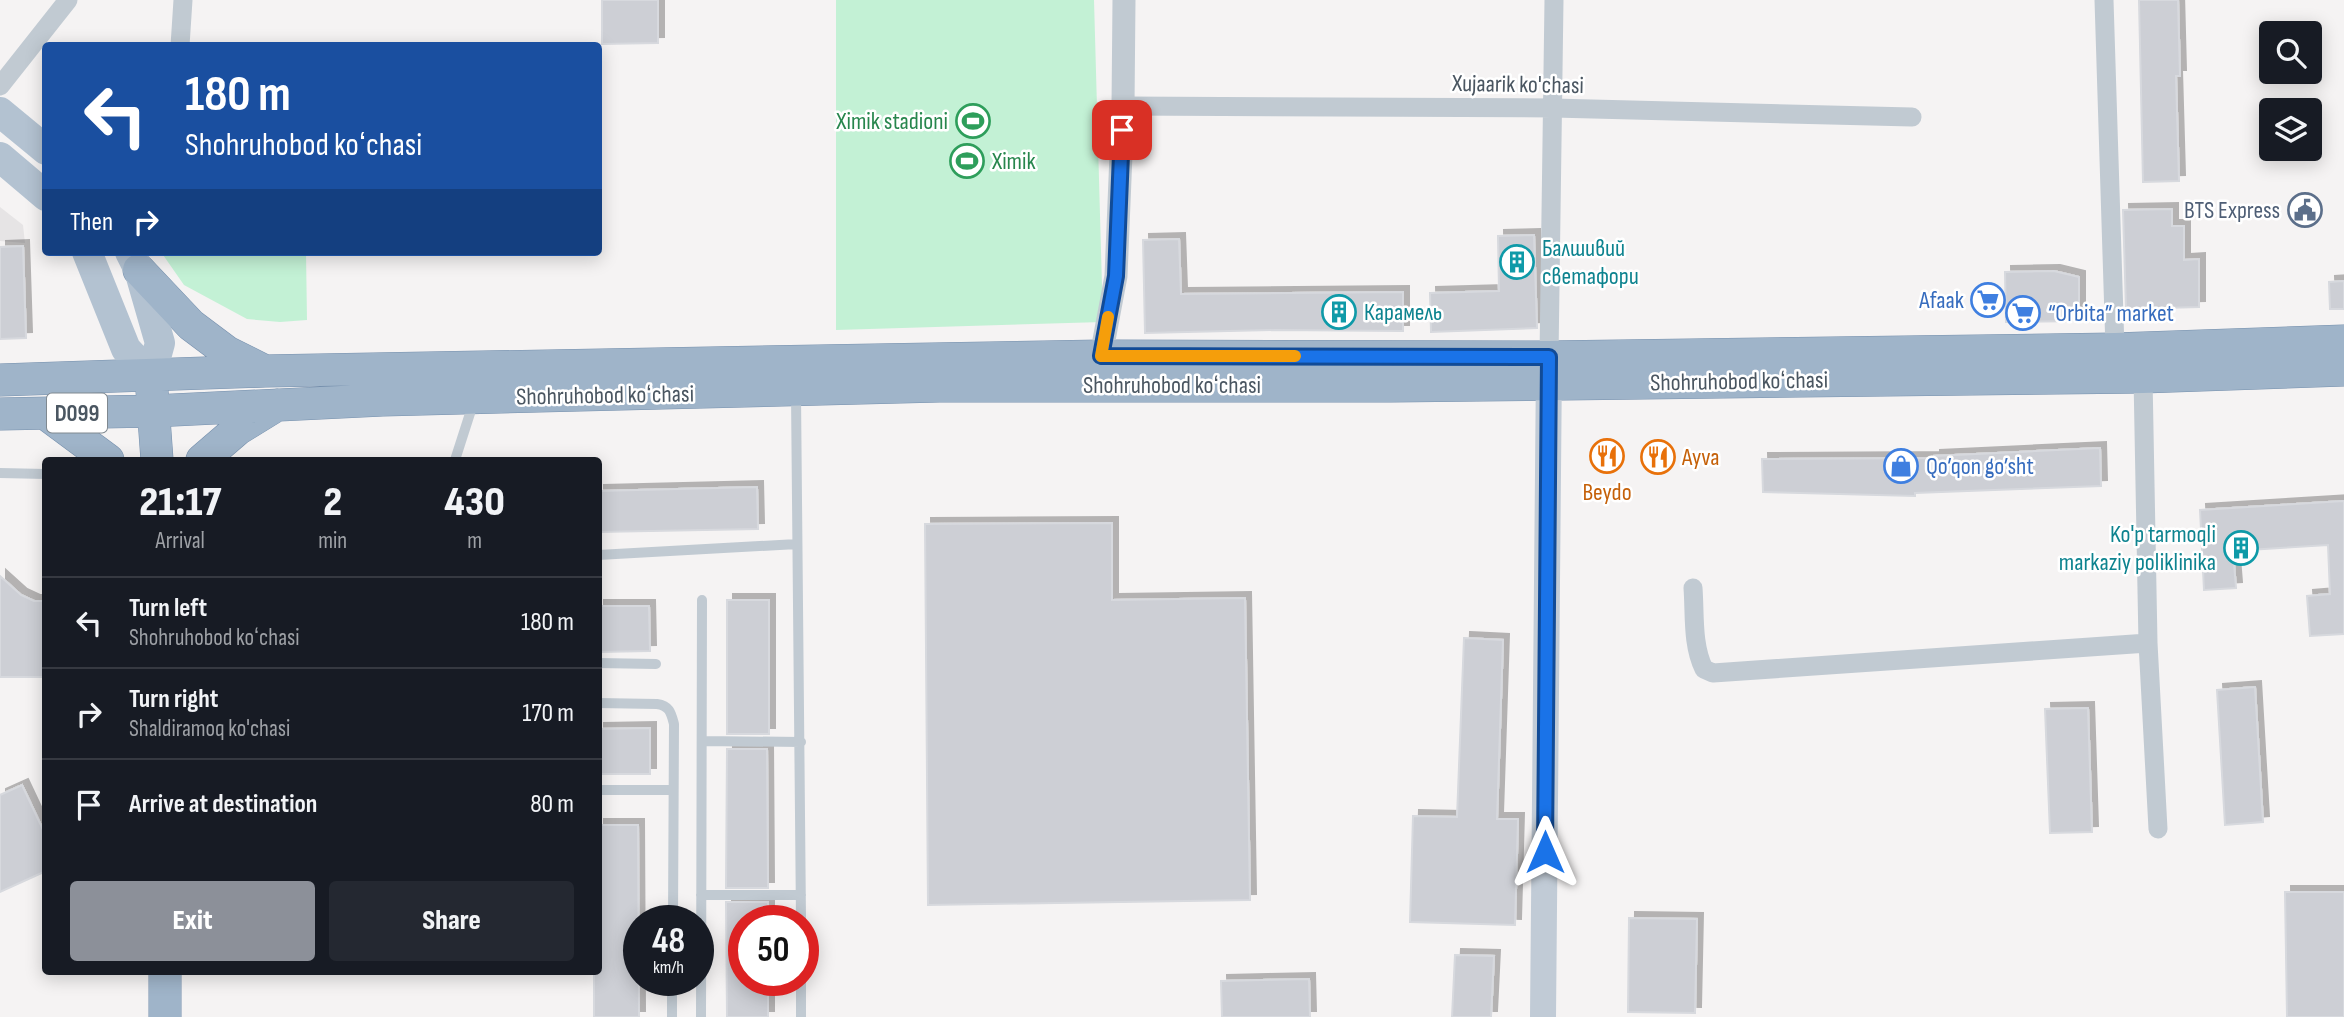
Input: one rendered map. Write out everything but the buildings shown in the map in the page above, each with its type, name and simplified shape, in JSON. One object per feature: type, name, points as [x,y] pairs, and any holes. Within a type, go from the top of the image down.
[{"type":"highway","points":[[135,261],[191,325],[227,352],[264,371]]},
{"type":"highway","name":"Shohruhobod koʻchasi","points":[[1548,370],[2344,341]]},
{"type":"highway","name":"Shohruhobod koʻchasi","points":[[0,414],[796,390],[1102,370]]},
{"type":"highway","name":"Shohruhobod koʻchasi","points":[[0,380],[264,371],[1548,370],[2143,377],[2344,370]]},
{"type":"highway","points":[[151,376],[156,457]]},
{"type":"highway","points":[[205,457],[238,429],[279,404]]},
{"type":"highway","points":[[46,414],[104,457]]},
{"type":"highway","points":[[165,975],[165,1017]]},
{"type":"main road","points":[[0,112],[42,147]]},
{"type":"main road","points":[[0,158],[42,193]]},
{"type":"main road","points":[[89,256],[126,349],[151,376]]},
{"type":"main road","points":[[135,261],[160,343],[151,376]]},
{"type":"main road","points":[[1543,1017],[1548,370]]},
{"type":"street","points":[[0,86],[68,0]]},
{"type":"street","points":[[180,42],[183,0]]},
{"type":"street","points":[[1102,370],[1116,276],[1124,0]]},
{"type":"street","points":[[1548,370],[1554,0]]},
{"type":"street","points":[[2104,0],[2115,349]]},
{"type":"street","name":"Xujaarik ko'chasi","points":[[1123,106],[1553,108],[1912,117]]},
{"type":"street","points":[[2143,377],[2148,643],[2158,829]]},
{"type":"street","points":[[1693,587],[1699,659],[1704,669],[1713,673],[2148,643]]},
{"type":"lane","points":[[796,390],[801,905]]},
{"type":"lane","points":[[456,457],[475,398]]},
{"type":"lane","points":[[0,473],[42,474]]},
{"type":"lane","points":[[602,555],[797,544]]},
{"type":"lane","points":[[701,1017],[702,600]]},
{"type":"lane","points":[[602,663],[656,664]]},
{"type":"lane","points":[[602,704],[657,704],[664,705],[671,711],[674,724],[673,905]]},
{"type":"lane","points":[[702,741],[801,742]]},
{"type":"lane","points":[[602,790],[673,790]]},
{"type":"lane","points":[[701,895],[801,895]]},
{"type":"lane","points":[[672,996],[672,1017]]},
{"type":"lane","points":[[801,996],[801,1017]]},
{"type":"shaded area","points":[[0,207],[23,225],[25,243],[0,241]]},
{"type":"green space","name":"Ximik","points":[[836,0],[1094,0],[1103,322],[836,330]]},
{"type":"green space","points":[[164,256],[306,256],[307,320],[280,322],[247,319],[184,285]]},
{"type":"slow traffic","points":[[1108,317],[1101,356],[1295,356]]},
{"type":"place","name":"Ximik stadioni","points":[[973,121]]},
{"type":"place","name":"Ximik","points":[[967,161]]},
{"type":"place","name":"BTS Express","points":[[2305,210]]},
{"type":"place","name":"Балшивий светафори","points":[[1517,262]]},
{"type":"place","name":"Afaak","points":[[1988,300]]},
{"type":"place","name":"Карамель","points":[[1339,312]]},
{"type":"place","name":"“Orbita” market","points":[[2023,313]]},
{"type":"place","name":"Beydo","points":[[1607,456]]},
{"type":"place","name":"Ayva","points":[[1658,457]]},
{"type":"place","name":"Qo’qon go’sht","points":[[1901,466]]},
{"type":"place","name":"Ko'p tarmoqli markaziy poliklinika","points":[[2241,548]]},
{"type":"route","points":[[1122,130],[1116,276],[1101,356],[1549,357],[1545,852]]}]
